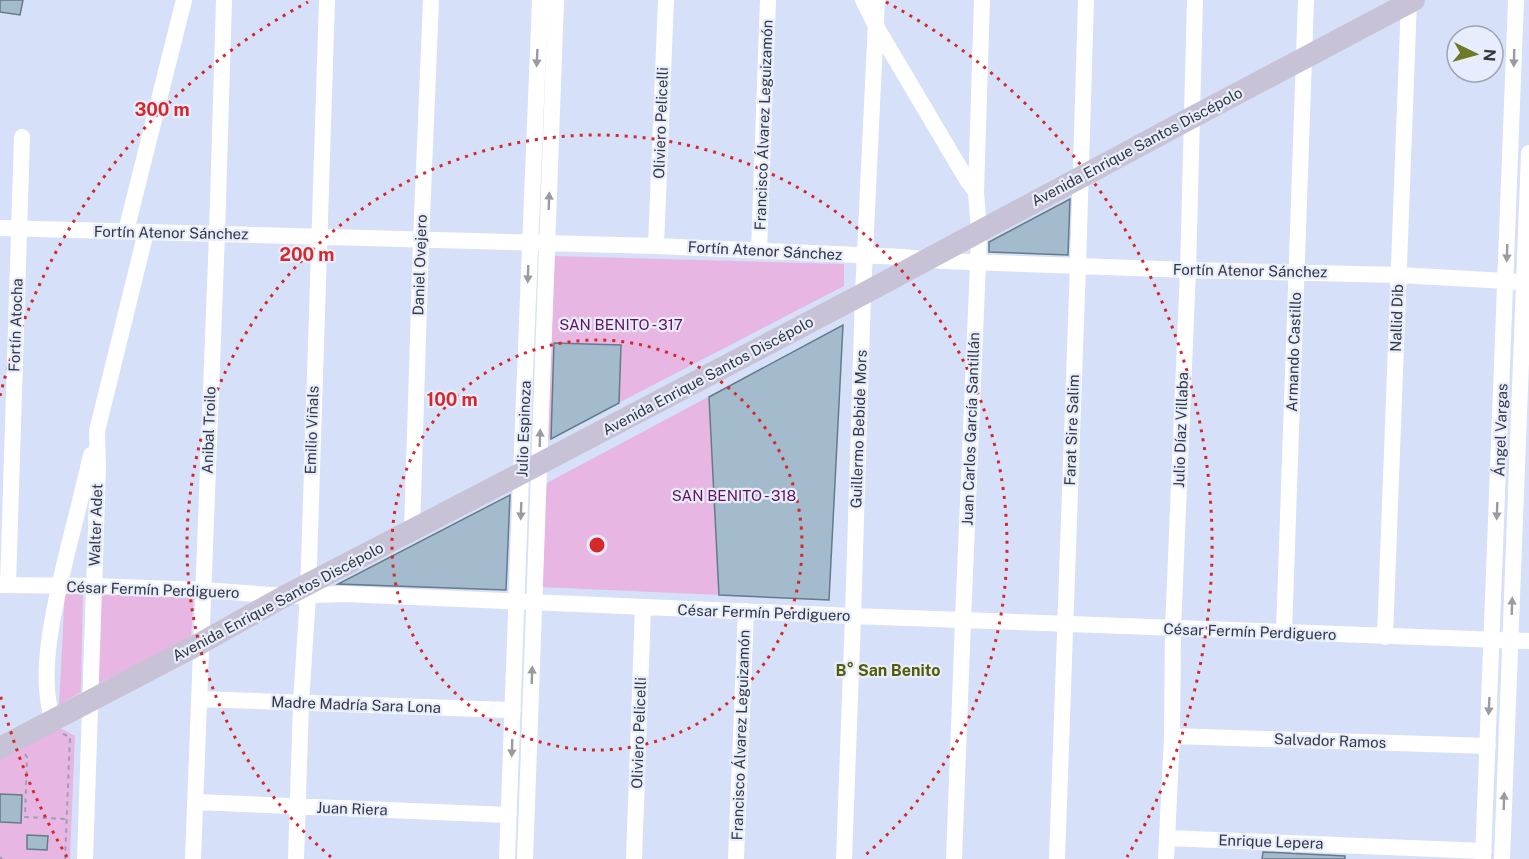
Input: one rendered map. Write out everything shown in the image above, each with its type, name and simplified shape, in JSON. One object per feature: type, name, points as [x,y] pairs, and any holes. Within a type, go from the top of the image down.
[{"type":"main road","name":"Avenida Enrique Santos Discépolo","points":[[0,748],[55,726],[90,701],[285,596],[308,590],[412,530],[863,294],[1411,1]]},
{"type":"street","points":[[126,231],[184,0]]},
{"type":"street","name":"Anibal Troilo","points":[[194,859],[224,0]]},
{"type":"street","name":"Emilio Viñals","points":[[296,859],[301,703],[308,590],[327,0]]},
{"type":"street","name":"Daniel Ovejero","points":[[412,530],[431,0]]},
{"type":"street","name":"Julio Espinoza","points":[[525,859],[535,603],[529,243],[540,0]]},
{"type":"street","name":"Julio Espinoza","points":[[507,859],[517,602],[531,469],[547,243],[556,0]]},
{"type":"street","name":"Oliviero Pelicelli","points":[[656,246],[666,0]]},
{"type":"street","name":"Francisco Álvarez Leguizamón","points":[[759,251],[768,0]]},
{"type":"street","points":[[863,0],[877,28],[976,192]]},
{"type":"street","name":"Guillermo Bebide Mors","points":[[844,859],[863,294],[878,0]]},
{"type":"street","name":"Juan Carlos García Santillán","points":[[954,859],[978,263],[979,231],[976,192],[982,0]]},
{"type":"street","name":"Farat Sire Salim","points":[[1056,859],[1086,0]]},
{"type":"street","name":"Julio Díaz Villaba","points":[[1166,859],[1188,270],[1195,0]]},
{"type":"street","name":"Armando Castillo","points":[[1284,632],[1306,0]]},
{"type":"street","name":"Ángel Vargas","points":[[1484,855],[1516,0]]},
{"type":"street","name":"Nallid Dib","points":[[1385,637],[1411,1]]},
{"type":"street","name":"Fortín Atocha","points":[[4,585],[22,137]]},
{"type":"street","name":"Ángel Vargas","points":[[1502,859],[1527,283],[1529,153]]},
{"type":"street","name":"Fortín Atenor Sánchez","points":[[0,228],[656,246],[903,257],[978,263],[1399,275],[1527,283]]},
{"type":"street","name":"Walter Adet","points":[[85,859],[98,468],[97,431],[146,232]]},
{"type":"street","points":[[55,726],[47,697],[51,626],[97,431]]},
{"type":"street","name":"César Fermín Perdiguero","points":[[4,585],[203,590],[285,596]]},
{"type":"street","name":"César Fermín Perdiguero","points":[[308,590],[345,594],[643,608],[1529,641]]},
{"type":"street","name":"Oliviero Pelicelli","points":[[634,859],[643,608]]},
{"type":"street","name":"Francisco Álvarez Leguizamón","points":[[736,859],[746,611]]},
{"type":"street","name":"Madre Madría Sara Lona","points":[[199,699],[513,710]]},
{"type":"street","name":"Salvador Ramos","points":[[1172,736],[1488,746]]},
{"type":"street","name":"Juan Riera","points":[[196,802],[509,815]]},
{"type":"street","name":"Enrique Lepera","points":[[1167,838],[1484,855]]},
{"type":"path","points":[[55,726],[70,737],[65,859]]},
{"type":"path","points":[[24,751],[27,757],[25,817],[67,819]]},
{"type":"green space","name":"SAN BENITO - 317","points":[[555,256],[844,264],[844,286],[547,440]]},
{"type":"green space","name":"SAN BENITO - 318","points":[[843,325],[829,600],[541,587],[543,485]]},
{"type":"green space","points":[[97,589],[194,594],[191,638],[94,686]]},
{"type":"green space","points":[[65,590],[83,591],[81,692],[59,705]]},
{"type":"green space","points":[[58,727],[75,736],[70,859],[0,859],[0,757]]},
{"type":"building","points":[[0,0],[23,0],[20,15],[0,12]]},
{"type":"building","points":[[1070,199],[1068,255],[989,252],[989,242]]},
{"type":"building","points":[[843,325],[829,600],[719,595],[709,397]]},
{"type":"building","points":[[554,343],[621,345],[619,403],[551,439]]},
{"type":"building","points":[[510,495],[506,590],[338,584]]},
{"type":"building","points":[[0,794],[22,795],[21,823],[0,822]]},
{"type":"building","points":[[27,835],[48,836],[47,850],[27,849]]},
{"type":"building","points":[[1263,852],[1345,856],[1345,859],[1262,859]]},
{"type":"district","name":"B° San Benito","points":[[888,670]]}]
